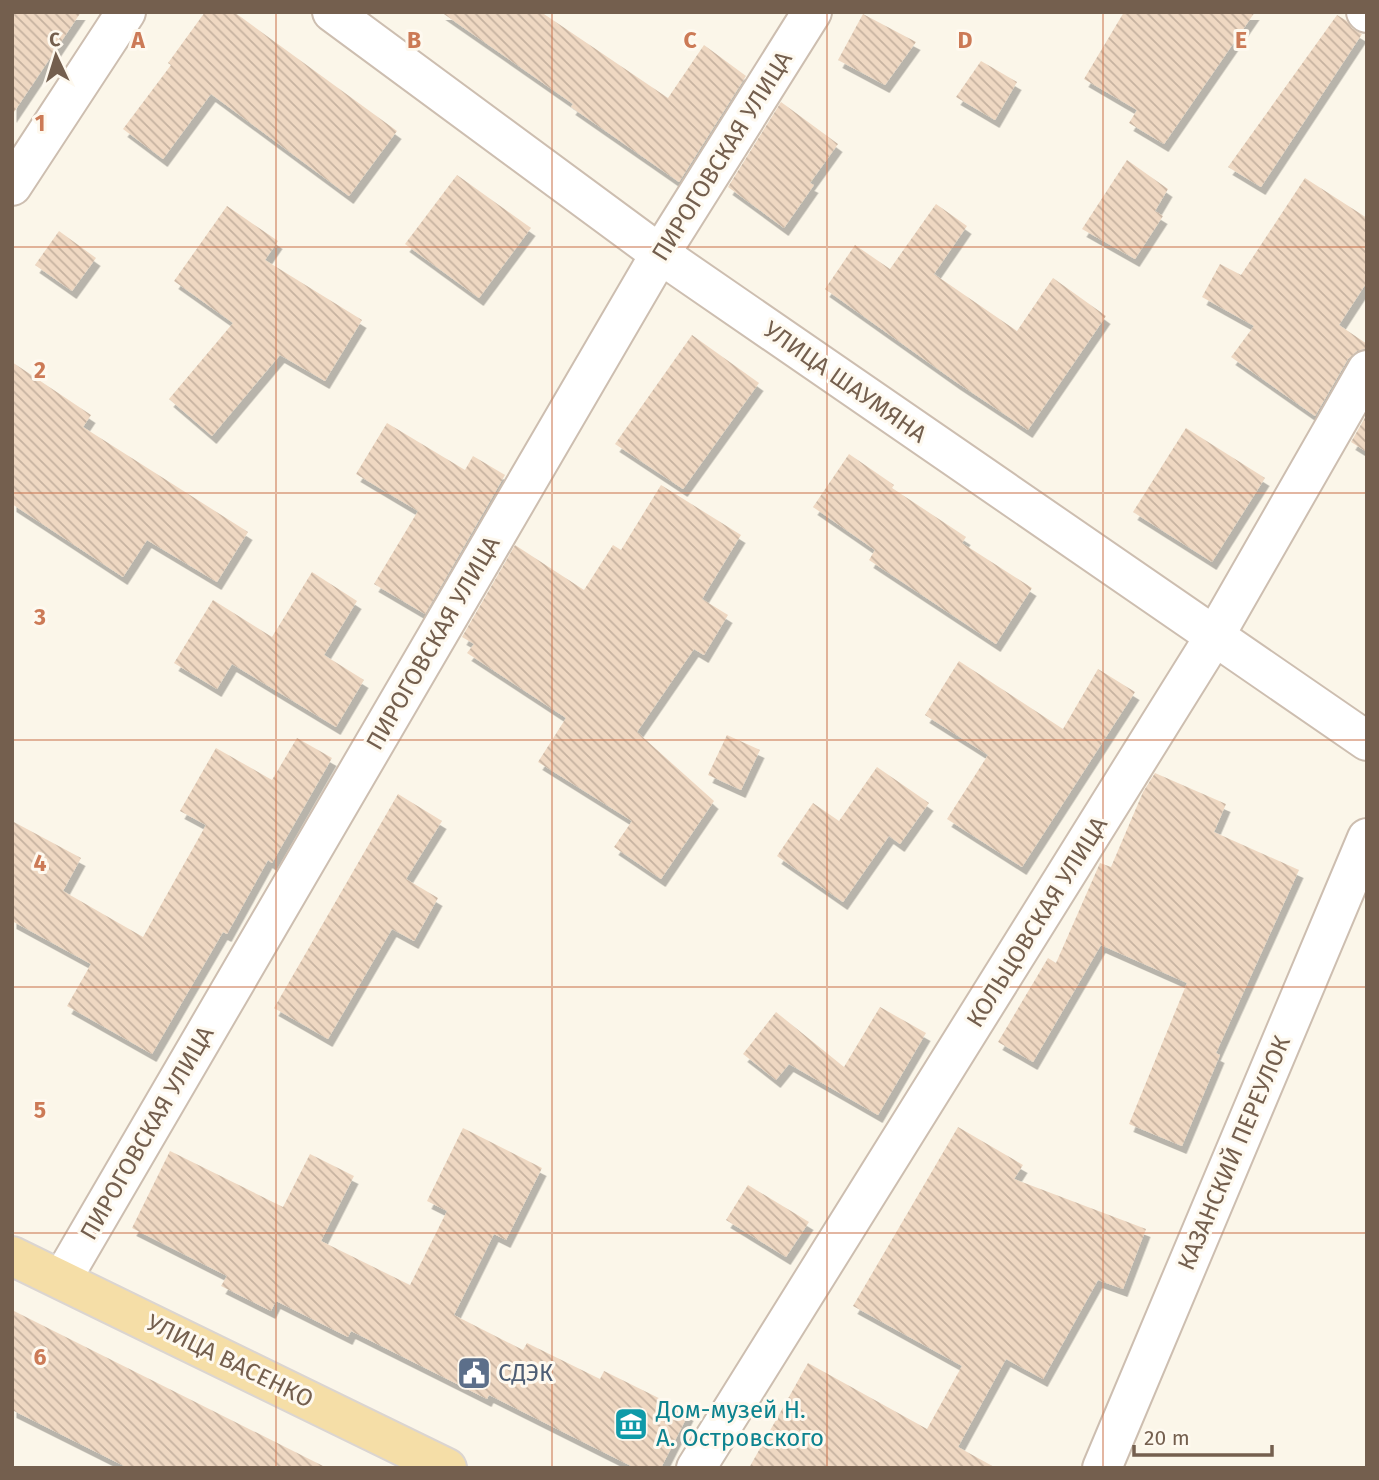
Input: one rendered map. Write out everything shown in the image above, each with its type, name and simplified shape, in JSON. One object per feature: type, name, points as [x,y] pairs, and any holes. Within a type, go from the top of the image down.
[{"type":"main road","name":"УЛИЦА ВАСЕНКО","points":[[12,1256],[447,1468]]},
{"type":"street","points":[[12,186],[126,12]]},
{"type":"street","name":"УЛИЦА ШАУМЯНА","points":[[331,12],[660,254],[1367,741]]},
{"type":"street","name":"ПИРОГОВСКАЯ УЛИЦА","points":[[62,1279],[660,254],[811,12]]},
{"type":"street","name":"КОЛЬЦОВСКАЯ УЛИЦА","points":[[696,1468],[1214,637],[1367,369]]},
{"type":"street","name":"КАЗАНСКИЙ ПЕРЕУЛОК","points":[[1102,1468],[1367,838]]},
{"type":"building","points":[[12,12],[81,12],[12,115]]},
{"type":"building","points":[[205,12],[234,12],[397,131],[349,196],[211,94],[163,159],[123,129],[171,65],[168,63]]},
{"type":"building","points":[[441,12],[541,12],[668,98],[704,45],[746,76],[679,182]]},
{"type":"building","points":[[1124,12],[1255,12],[1164,144],[1129,123],[1137,110],[1084,79]]},
{"type":"building","points":[[863,14],[916,42],[885,85],[838,60]]},
{"type":"building","points":[[1337,15],[1362,34],[1261,187],[1228,167]]},
{"type":"building","points":[[981,61],[1017,82],[995,120],[956,97]]},
{"type":"building","points":[[781,102],[838,144],[810,183],[814,185],[784,228],[728,187]]},
{"type":"building","points":[[1127,160],[1168,189],[1155,211],[1163,216],[1135,259],[1082,229]]},
{"type":"building","points":[[457,175],[531,228],[479,298],[405,244]]},
{"type":"building","points":[[1305,178],[1367,218],[1367,282],[1339,325],[1367,344],[1367,348],[1357,351],[1348,359],[1315,416],[1231,357],[1254,326],[1202,297],[1220,264],[1241,275]]},
{"type":"building","points":[[936,204],[967,226],[934,274],[1017,331],[1053,278],[1106,316],[1028,430],[825,289],[855,245],[890,269]]},
{"type":"building","points":[[227,206],[278,241],[265,260],[362,320],[325,381],[280,355],[212,436],[169,399],[233,323],[174,281]]},
{"type":"building","points":[[59,231],[96,258],[72,291],[35,265]]},
{"type":"building","points":[[692,335],[759,383],[683,489],[615,444]]},
{"type":"building","points":[[12,362],[91,415],[83,427],[248,532],[217,582],[147,540],[123,577],[12,504]]},
{"type":"building","points":[[1367,414],[1367,452],[1351,442]]},
{"type":"building","points":[[387,423],[465,470],[473,456],[505,475],[425,614],[374,584],[418,511],[356,474]]},
{"type":"building","points":[[1186,428],[1265,478],[1212,562],[1133,512]]},
{"type":"building","points":[[849,454],[894,485],[892,488],[966,537],[962,543],[1032,588],[996,644],[869,560],[875,550],[813,507]]},
{"type":"building","points":[[661,485],[741,535],[702,599],[728,615],[704,655],[694,649],[637,732],[714,801],[661,879],[614,847],[632,821],[538,762],[566,718],[467,653],[474,644],[462,637],[515,545],[584,590],[613,545],[621,550]]},
{"type":"building","points":[[312,572],[357,601],[324,655],[364,680],[336,727],[232,664],[217,689],[174,663],[213,600],[272,637]]},
{"type":"building","points":[[959,661],[1063,729],[1098,669],[1135,692],[1022,867],[947,819],[988,755],[925,715]]},
{"type":"building","points":[[727,735],[760,750],[741,790],[708,775]]},
{"type":"building","points":[[297,738],[332,758],[272,863],[268,860],[227,934],[223,932],[152,1054],[67,1006],[91,964],[12,921],[12,821],[81,858],[63,891],[143,937],[206,825],[180,811],[216,748],[272,780]]},
{"type":"building","points":[[877,767],[929,803],[900,844],[889,836],[843,902],[777,856],[813,803],[839,821]]},
{"type":"building","points":[[1155,773],[1226,804],[1214,832],[1299,870],[1216,1053],[1220,1055],[1182,1146],[1129,1124],[1187,983],[1101,945],[1033,1062],[998,1042],[1048,958],[1056,963],[1100,863],[1111,867],[1143,792]]},
{"type":"building","points":[[398,794],[442,821],[406,879],[438,898],[414,941],[392,929],[328,1039],[274,1008]]},
{"type":"building","points":[[880,1007],[926,1033],[878,1115],[789,1064],[776,1080],[743,1054],[776,1012],[844,1067]]},
{"type":"building","points":[[958,1127],[1023,1165],[1014,1179],[1146,1229],[1123,1289],[1098,1280],[1043,1379],[1006,1359],[958,1447],[996,1468],[749,1468],[808,1363],[927,1429],[962,1366],[853,1306]]},
{"type":"building","points":[[463,1128],[542,1168],[506,1240],[494,1234],[454,1315],[523,1350],[527,1343],[600,1379],[604,1371],[689,1413],[661,1468],[635,1468],[489,1395],[487,1399],[351,1331],[348,1337],[276,1301],[271,1311],[221,1286],[227,1276],[132,1228],[170,1151],[283,1207],[310,1154],[354,1176],[321,1241],[410,1285],[447,1211],[427,1201]]},
{"type":"building","points":[[748,1185],[809,1222],[786,1257],[726,1220]]},
{"type":"building","points":[[12,1310],[327,1468],[128,1468],[12,1410]]},
{"type":"place","name":"СДЭК","points":[[474,1373]]},
{"type":"place","name":"Дом-музей Н. А. Островского","points":[[631,1424]]}]
